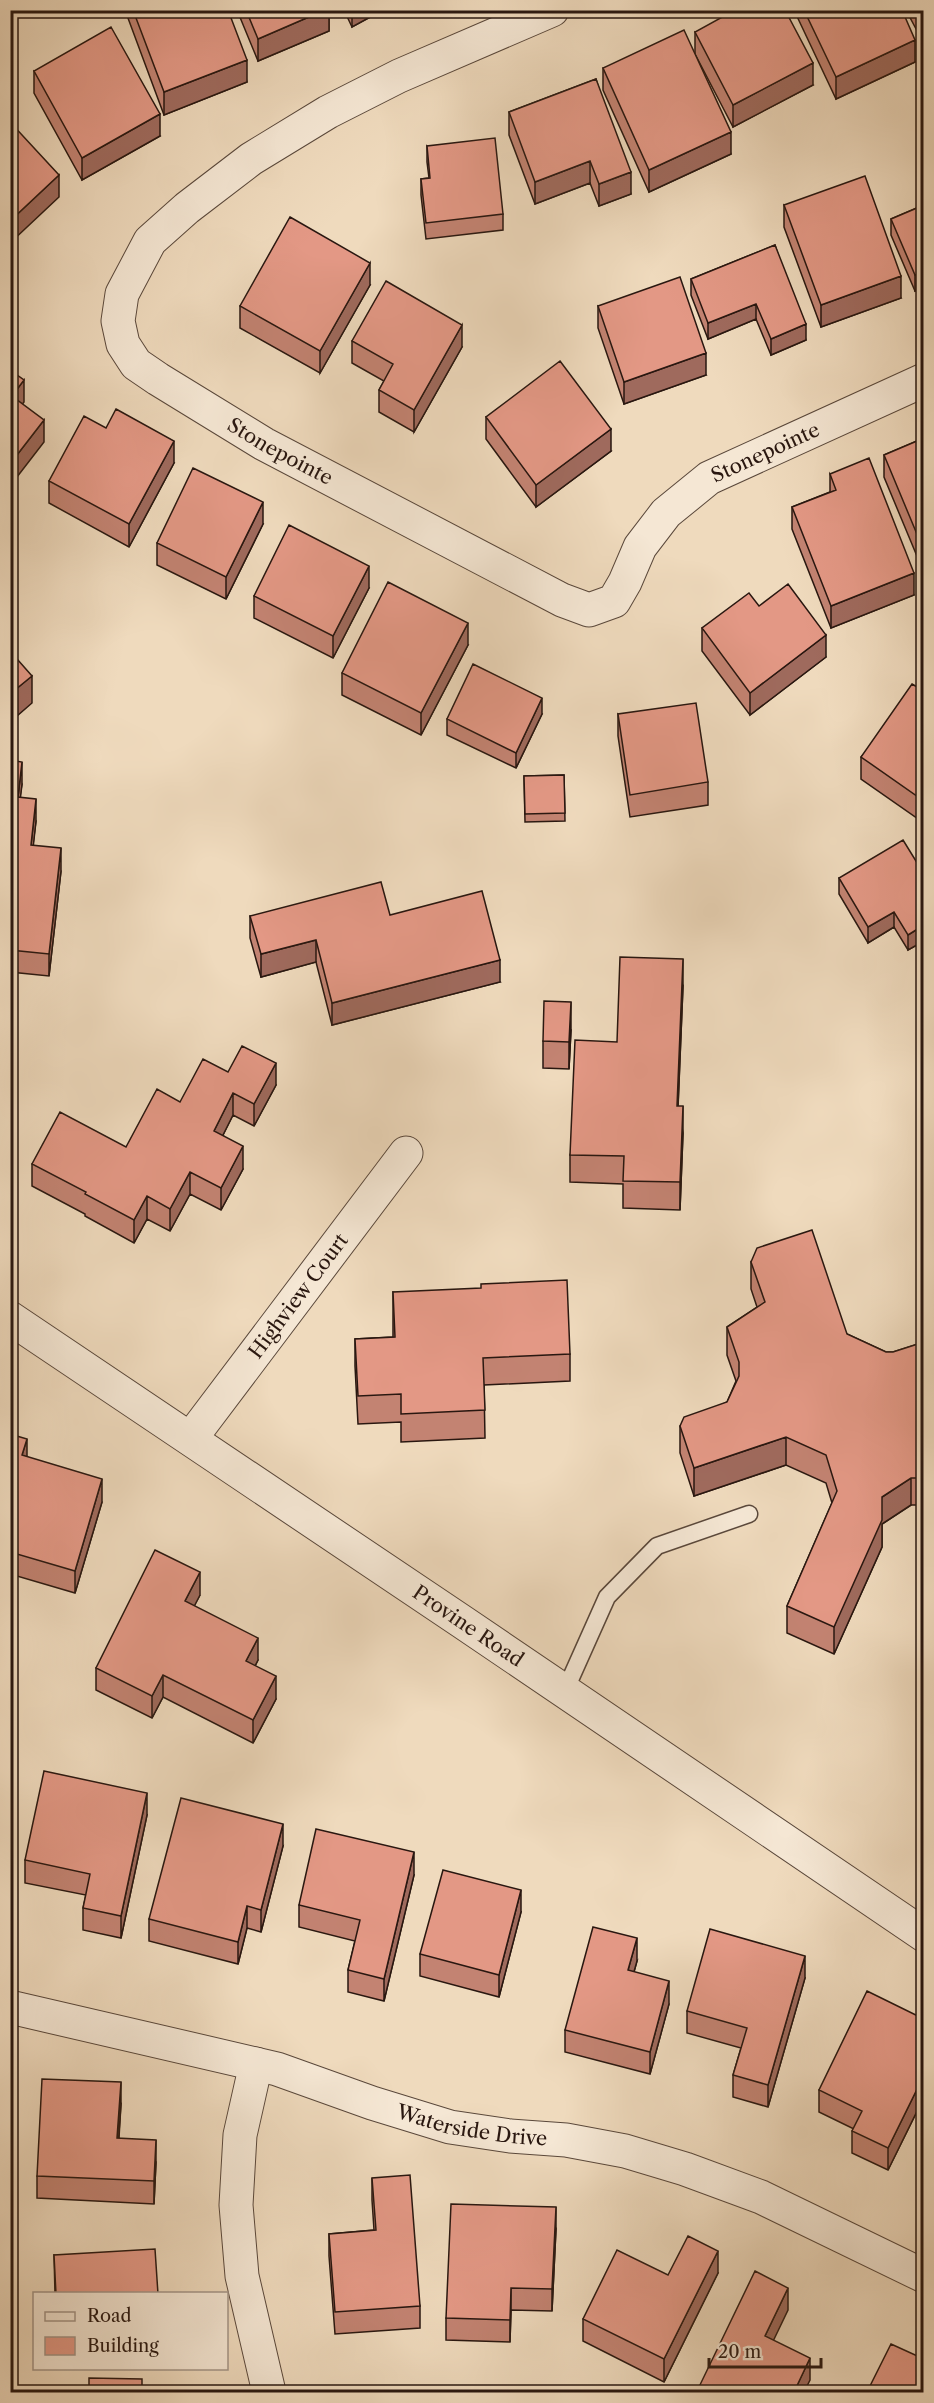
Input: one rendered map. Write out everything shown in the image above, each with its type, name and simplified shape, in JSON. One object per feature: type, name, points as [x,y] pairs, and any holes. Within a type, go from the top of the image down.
[{"type":"street","name":"Stonepointe","points":[[552,10],[399,76],[328,112],[251,159],[187,208],[150,241],[122,294],[118,321],[120,333],[123,344],[136,363],[264,444],[562,600],[589,610],[614,602],[646,539],[666,513],[709,478],[924,380]]},
{"type":"street","name":"Highview Court","points":[[191,1438],[406,1153]]},
{"type":"street","name":"Provine Road","points":[[10,1318],[191,1438],[924,1935]]},
{"type":"street","name":"Waterside Drive","points":[[10,2007],[277,2068],[372,2103],[450,2127],[510,2136],[566,2140],[625,2151],[685,2169],[761,2197],[924,2276]]},
{"type":"street","points":[[255,2064],[240,2135],[236,2205],[242,2276],[269,2392]]},
{"type":"lane","points":[[565,1692],[607,1597],[657,1546],[749,1514]]},
{"type":"building","points":[[133,10],[228,10],[247,60],[164,92]]},
{"type":"building","points":[[246,10],[325,10],[258,39]]},
{"type":"building","points":[[735,10],[785,10],[813,63],[733,105],[695,32]]},
{"type":"building","points":[[804,10],[902,10],[915,40],[836,77]]},
{"type":"building","points":[[918,10],[924,10],[924,22]]},
{"type":"building","points":[[111,27],[160,114],[82,158],[34,71]]},
{"type":"building","points":[[684,30],[731,132],[649,170],[603,68]]},
{"type":"building","points":[[596,79],[631,172],[599,184],[590,161],[535,182],[509,112]]},
{"type":"building","points":[[10,122],[59,175],[10,221]]},
{"type":"building","points":[[495,138],[503,214],[426,223],[421,179],[430,178],[427,146]]},
{"type":"building","points":[[865,176],[901,276],[821,305],[784,205]]},
{"type":"building","points":[[924,205],[924,272],[915,275],[891,219]]},
{"type":"building","points":[[290,217],[370,263],[320,351],[240,306]]},
{"type":"building","points":[[775,245],[806,324],[771,339],[756,304],[708,323],[691,279]]},
{"type":"building","points":[[680,277],[706,353],[624,382],[598,306]]},
{"type":"building","points":[[386,281],[462,325],[414,410],[379,390],[393,364],[352,341]]},
{"type":"building","points":[[560,361],[611,429],[536,485],[486,417]]},
{"type":"building","points":[[10,370],[24,380],[12,396],[44,420],[10,464]]},
{"type":"building","points":[[116,409],[174,441],[129,524],[49,481],[84,416],[106,428]]},
{"type":"building","points":[[924,438],[924,551],[884,455]]},
{"type":"building","points":[[869,458],[914,573],[831,606],[792,507],[836,490],[830,474]]},
{"type":"building","points":[[193,468],[263,502],[226,577],[157,543]]},
{"type":"building","points":[[289,525],[369,566],[333,636],[254,596]]},
{"type":"building","points":[[388,582],[468,623],[421,713],[342,673]]},
{"type":"building","points":[[788,584],[826,635],[750,693],[702,628],[749,593],[759,606]]},
{"type":"building","points":[[10,651],[32,676],[10,694]]},
{"type":"building","points":[[473,664],[542,698],[516,753],[447,719]]},
{"type":"building","points":[[912,684],[924,691],[924,801],[861,757]]},
{"type":"building","points":[[696,703],[708,782],[630,795],[618,714]]},
{"type":"building","points":[[10,760],[22,762],[18,797],[36,799],[31,845],[61,848],[49,954],[10,950]]},
{"type":"building","points":[[564,775],[565,813],[525,814],[524,776]]},
{"type":"building","points":[[903,840],[924,874],[924,925],[908,935],[894,912],[868,927],[839,878]]},
{"type":"building","points":[[381,882],[390,915],[482,891],[500,960],[332,1003],[316,940],[261,954],[250,916]]},
{"type":"building","points":[[620,957],[683,959],[677,1106],[683,1106],[680,1182],[623,1181],[624,1156],[570,1155],[575,1040],[617,1042]]},
{"type":"building","points":[[544,1001],[571,1002],[569,1042],[543,1041]]},
{"type":"building","points":[[242,1046],[276,1063],[254,1104],[233,1093],[214,1131],[243,1146],[221,1188],[190,1172],[170,1209],[147,1196],[134,1220],[32,1164],[60,1112],[126,1147],[157,1089],[180,1102],[203,1059],[228,1072]]},
{"type":"building","points":[[812,1230],[847,1334],[886,1352],[924,1342],[924,1478],[911,1478],[882,1497],[882,1520],[834,1627],[787,1606],[837,1491],[826,1455],[786,1437],[694,1468],[680,1426],[684,1417],[727,1402],[739,1376],[739,1362],[727,1327],[765,1302],[751,1262],[757,1248]]},
{"type":"building","points":[[567,1280],[570,1354],[483,1358],[485,1410],[401,1414],[401,1394],[358,1396],[355,1339],[395,1337],[393,1292],[481,1288],[481,1284]]},
{"type":"building","points":[[10,1434],[27,1439],[22,1455],[102,1479],[75,1571],[10,1552]]},
{"type":"building","points":[[155,1550],[200,1572],[185,1601],[258,1638],[246,1661],[276,1676],[253,1720],[163,1675],[152,1696],[96,1668]]},
{"type":"building","points":[[44,1771],[147,1793],[121,1916],[83,1908],[90,1874],[25,1860]]},
{"type":"building","points":[[181,1798],[283,1824],[261,1910],[247,1906],[238,1942],[149,1919]]},
{"type":"building","points":[[316,1829],[414,1852],[384,1979],[348,1970],[360,1920],[299,1905]]},
{"type":"building","points":[[443,1870],[521,1890],[499,1975],[420,1954]]},
{"type":"building","points":[[593,1927],[637,1938],[628,1970],[669,1981],[650,2052],[565,2030]]},
{"type":"building","points":[[710,1929],[805,1956],[768,2085],[733,2075],[747,2028],[687,2011]]},
{"type":"building","points":[[867,1991],[924,2019],[924,2075],[888,2148],[852,2131],[862,2111],[819,2090]]},
{"type":"building","points":[[42,2079],[121,2082],[117,2138],[156,2140],[154,2181],[37,2176]]},
{"type":"building","points":[[410,2175],[420,2306],[335,2312],[329,2234],[376,2230],[372,2178]]},
{"type":"building","points":[[451,2204],[556,2207],[552,2289],[511,2288],[510,2320],[446,2318]]},
{"type":"building","points":[[688,2236],[718,2251],[664,2359],[583,2319],[617,2250],[668,2275]]},
{"type":"building","points":[[155,2249],[158,2292],[56,2292],[54,2255]]},
{"type":"building","points":[[755,2271],[788,2288],[765,2336],[810,2358],[794,2392],[705,2392],[698,2389]]},
{"type":"building","points":[[891,2344],[924,2359],[924,2392],[867,2392]]},
{"type":"building","points":[[89,2378],[142,2379],[142,2392],[89,2392]]}]
